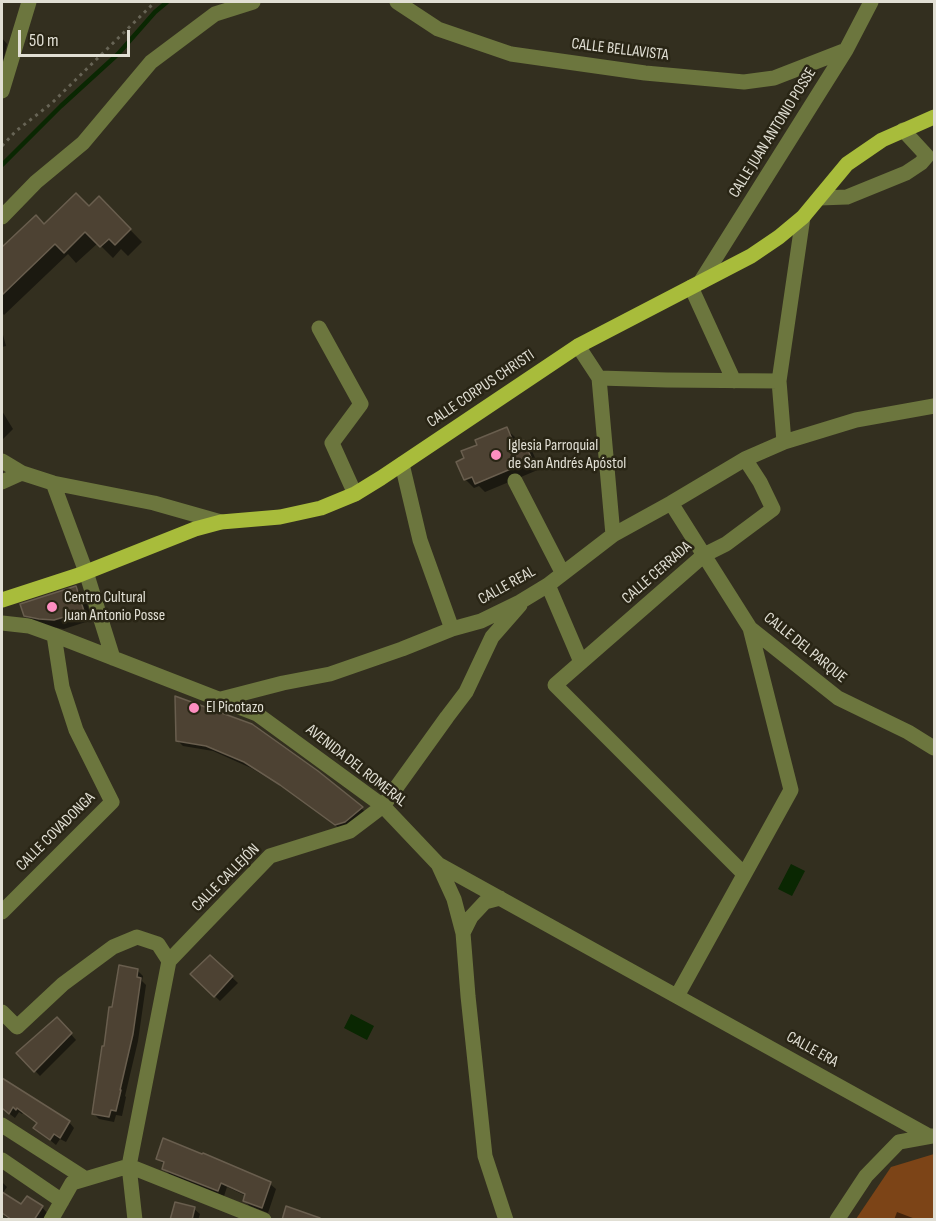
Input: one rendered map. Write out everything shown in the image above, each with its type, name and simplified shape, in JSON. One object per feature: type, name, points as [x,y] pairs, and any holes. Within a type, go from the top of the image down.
[{"type":"main road","name":"CALLE CORPUS CHRISTI","points":[[2,600],[86,572],[182,534],[221,522],[280,517],[321,508],[355,494],[578,346],[770,243],[803,216],[847,164],[882,141],[934,117]]},
{"type":"street","points":[[2,90],[29,2]]},
{"type":"street","points":[[2,217],[36,182],[83,143],[151,62],[216,14],[253,2]]},
{"type":"street","name":"CALLE BELLAVISTA","points":[[397,2],[438,29],[511,54],[645,73],[744,82],[774,78],[846,50]]},
{"type":"street","name":"CALLE JUAN ANTONIO POSSE","points":[[696,284],[846,50],[871,2]]},
{"type":"street","points":[[819,198],[847,197],[906,173],[932,158],[903,130]]},
{"type":"street","points":[[784,442],[779,381],[803,216]]},
{"type":"street","points":[[696,284],[735,381]]},
{"type":"street","points":[[319,328],[361,404],[332,443],[355,494]]},
{"type":"street","points":[[578,346],[599,378],[613,535]]},
{"type":"street","points":[[599,378],[779,381]]},
{"type":"street","name":"CALLE REAL","points":[[220,699],[330,674],[452,629],[481,621],[548,585],[613,535],[746,459],[784,442],[856,420],[934,406]]},
{"type":"street","name":"CALLE CERRADA","points":[[744,874],[555,685],[704,555],[726,544],[773,509],[746,459]]},
{"type":"street","points":[[2,461],[22,473],[53,483],[171,508],[221,522]]},
{"type":"street","points":[[402,464],[420,540],[452,629]]},
{"type":"street","points":[[2,482],[22,473]]},
{"type":"street","points":[[515,481],[562,572]]},
{"type":"street","points":[[53,483],[86,572],[113,657]]},
{"type":"street","name":"CALLE DEL PARQUE","points":[[672,503],[750,628],[838,698],[908,732],[934,748]]},
{"type":"street","points":[[171,508],[182,534]]},
{"type":"street","points":[[548,585],[581,662]]},
{"type":"street","name":"CALLE CALLEJÓN","points":[[170,961],[270,855],[350,831],[382,806],[466,692],[492,637],[526,598]]},
{"type":"street","name":"AVENIDA DEL ROMERAL","points":[[3,619],[29,626],[113,657],[257,714],[382,806],[438,864],[454,899],[464,933],[468,996],[485,1156],[506,1220]]},
{"type":"street","points":[[676,996],[791,790],[750,628]]},
{"type":"street","name":"CALLE COVADONGA","points":[[2,912],[112,802],[76,730],[62,687],[54,635]]},
{"type":"street","name":"CALLE ERA","points":[[438,864],[932,1136]]},
{"type":"street","points":[[464,933],[471,917],[485,902],[500,898]]},
{"type":"street","points":[[2,1012],[17,1027],[63,984],[113,947],[137,937],[158,944],[170,961],[129,1166],[135,1220]]},
{"type":"street","points":[[2,1125],[86,1179]]},
{"type":"street","points":[[837,1220],[866,1176],[899,1142],[932,1136]]},
{"type":"street","points":[[2,1160],[62,1201]]},
{"type":"street","points":[[51,1220],[72,1183],[129,1166],[264,1220]]},
{"type":"path","points":[[2,147],[16,131],[52,103],[155,2]]},
{"type":"shaded area","points":[[791,864],[805,871],[792,896],[778,889]]},
{"type":"shaded area","points":[[351,1014],[374,1026],[367,1040],[344,1028]]},
{"type":"shaded area","points":[[934,1154],[934,1219],[856,1219],[891,1167]]},
{"type":"building","points":[[76,193],[89,206],[99,196],[131,229],[115,245],[109,239],[100,247],[85,232],[64,253],[55,244],[2,295],[2,247],[36,215],[44,224]]},
{"type":"building","name":"Iglesia Parroquial de San Andrés Apóstol","points":[[507,427],[514,444],[524,440],[532,460],[475,484],[472,477],[464,480],[456,462],[464,458],[461,451],[477,445],[475,440]]},
{"type":"building","name":"Centro Cultural Juan Antonio Posse","points":[[76,586],[84,611],[54,620],[24,616],[20,604]]},
{"type":"building","points":[[175,696],[252,724],[318,771],[363,807],[345,822],[335,825],[244,762],[206,746],[176,741]]},
{"type":"building","points":[[210,955],[233,976],[214,997],[190,974]]},
{"type":"building","points":[[119,965],[138,969],[137,977],[141,978],[133,1034],[121,1090],[116,1111],[111,1110],[109,1117],[92,1114],[109,1007],[112,1007]]},
{"type":"building","points":[[57,1017],[72,1033],[34,1072],[16,1053]]},
{"type":"building","points":[[2,1078],[70,1121],[60,1138],[54,1134],[50,1140],[33,1128],[37,1123],[17,1108],[16,1110],[13,1107],[9,1114],[2,1108]]},
{"type":"building","points":[[163,1138],[271,1182],[262,1208],[243,1201],[245,1194],[221,1183],[218,1191],[162,1169],[164,1162],[156,1159]]},
{"type":"building","points":[[2,1192],[21,1204],[27,1196],[43,1206],[34,1220],[12,1220],[2,1213]]},
{"type":"building","points":[[175,1202],[195,1207],[192,1220],[170,1220]]},
{"type":"building","points":[[286,1206],[320,1218],[319,1220],[282,1220]]},
{"type":"waterway","points":[[2,165],[61,106],[118,54],[155,12],[167,2]]},
{"type":"place","name":"Iglesia Parroquial de San Andrés Apóstol","points":[[496,455]]},
{"type":"place","name":"Centro Cultural Juan Antonio Posse","points":[[52,607]]},
{"type":"place","name":"El Picotazo","points":[[194,708]]}]
